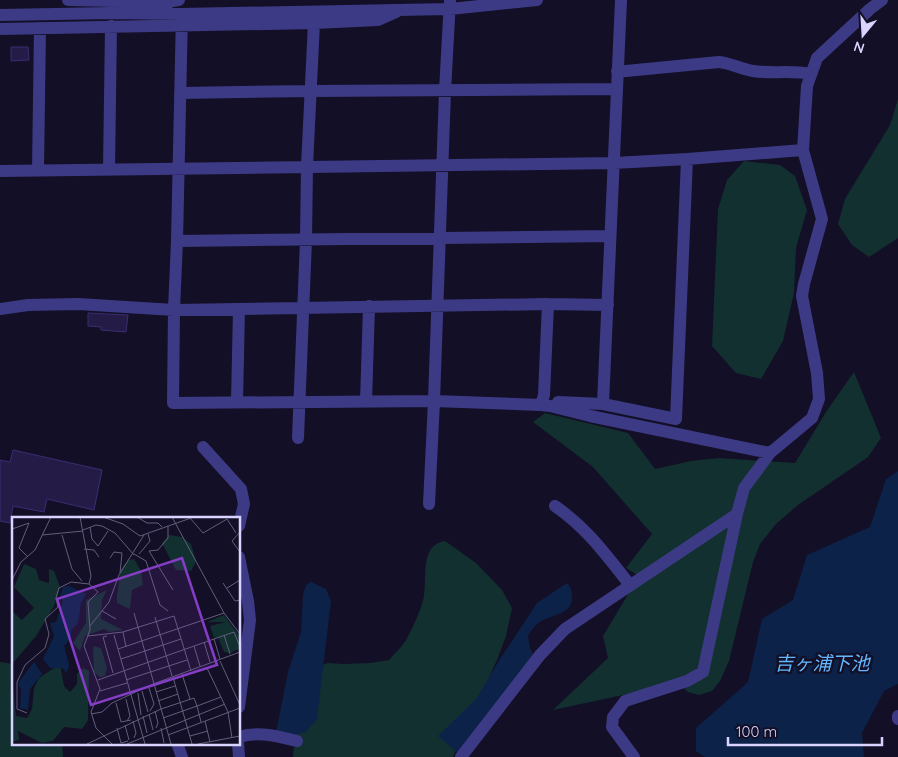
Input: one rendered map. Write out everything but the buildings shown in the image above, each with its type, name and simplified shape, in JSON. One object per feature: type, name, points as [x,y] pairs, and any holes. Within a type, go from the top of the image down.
[{"type":"street","points":[[68,0],[171,5]]},
{"type":"street","points":[[0,29],[111,26],[312,12],[400,10],[450,4],[537,0]]},
{"type":"street","points":[[604,404],[621,0]]},
{"type":"street","points":[[634,757],[612,727],[613,717],[625,701],[687,681],[703,672],[744,488],[770,453],[812,418],[819,399],[817,373],[802,296],[822,219],[803,150],[807,86],[817,58],[882,0]]},
{"type":"street","points":[[429,504],[450,4]]},
{"type":"street","points":[[0,15],[111,13],[171,5]]},
{"type":"street","points":[[171,5],[181,20],[173,403],[434,401],[545,406],[770,453]]},
{"type":"street","points":[[181,20],[242,6],[312,12]]},
{"type":"street","points":[[298,438],[311,91],[312,12]]},
{"type":"street","points":[[109,170],[111,26]]},
{"type":"street","points":[[38,170],[40,28]]},
{"type":"street","points":[[617,71],[718,62],[752,71],[802,72],[811,74]]},
{"type":"street","points":[[180,93],[616,89]]},
{"type":"street","points":[[0,171],[614,163],[803,150]]},
{"type":"street","points":[[545,406],[552,402],[604,404],[676,419],[687,159]]},
{"type":"street","points":[[177,241],[610,236]]},
{"type":"street","points":[[0,309],[28,305],[78,304],[174,310],[369,306],[608,305]]},
{"type":"street","points":[[545,406],[548,304]]},
{"type":"street","points":[[366,402],[369,306]]},
{"type":"street","points":[[237,402],[239,309]]},
{"type":"street","points":[[203,447],[241,489],[244,504],[240,522]]},
{"type":"street","points":[[556,506],[569,515],[597,542],[630,585]]},
{"type":"street","points":[[461,757],[540,655],[565,629],[737,514]]},
{"type":"street","points":[[240,562],[250,620],[240,698]]},
{"type":"street","points":[[240,737],[270,734],[297,741]]},
{"type":"street","points":[[177,744],[182,757]]},
{"type":"street","points":[[238,744],[239,757]]},
{"type":"green space","points":[[898,99],[898,238],[869,257],[852,245],[838,224],[845,199],[890,125]]},
{"type":"green space","points":[[744,161],[780,165],[795,176],[807,210],[796,248],[794,293],[783,341],[761,379],[736,373],[712,346],[718,209],[727,180]]},
{"type":"green space","points":[[854,372],[881,438],[868,457],[798,505],[776,524],[760,544],[753,562],[729,661],[720,681],[712,691],[699,695],[688,692],[679,683],[553,710],[608,658],[603,636],[639,576],[626,568],[652,534],[593,467],[533,422],[545,413],[628,433],[655,469],[691,461],[719,458],[795,463],[828,409]]},
{"type":"green space","points":[[445,541],[476,563],[502,590],[512,608],[506,636],[497,660],[453,757],[293,757],[296,724],[311,669],[328,663],[370,663],[389,660],[406,640],[420,609],[424,596],[427,558],[430,550],[436,544]]},
{"type":"green space","points":[[0,662],[12,664],[12,744],[62,744],[63,757],[0,757]]},
{"type":"water","name":"吉ヶ浦下池","points":[[898,471],[898,684],[884,691],[862,733],[864,757],[705,757],[696,751],[696,728],[748,682],[762,619],[793,600],[807,555],[870,527],[886,479]]},
{"type":"water","points":[[311,582],[326,589],[331,601],[317,719],[306,732],[292,736],[276,732],[288,672],[301,632],[303,595],[306,585]]},
{"type":"water","points":[[567,583],[572,595],[568,608],[564,612],[540,622],[533,628],[528,636],[533,654],[458,753],[438,736],[476,699],[537,603]]}]
